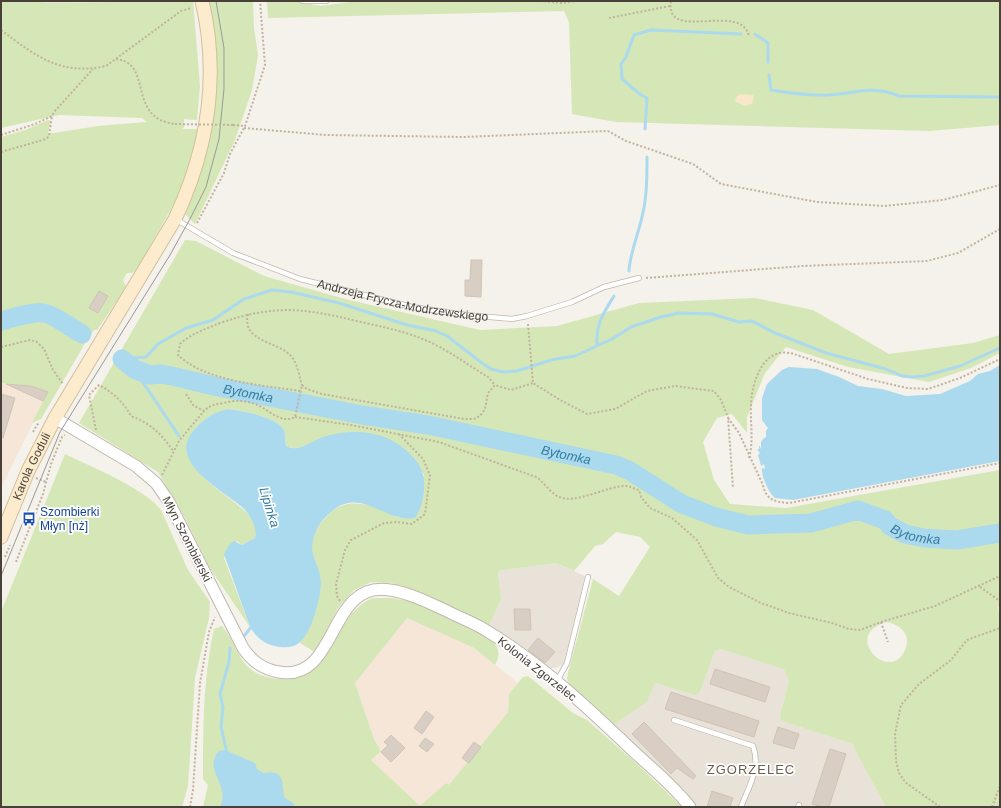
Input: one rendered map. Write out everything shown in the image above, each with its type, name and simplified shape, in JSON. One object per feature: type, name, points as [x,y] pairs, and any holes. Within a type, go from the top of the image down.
[{"type":"main road","points":[[55,418],[89,359],[175,219],[192,181],[202,148],[210,102],[210,46],[203,3]]},
{"type":"main road","name":"Karola Goduli","points":[[1,537],[28,471],[55,418]]},
{"type":"street","name":"Młyn Szombierski","points":[[55,418],[136,466],[156,482],[168,502],[243,648],[254,662],[271,671],[282,673],[296,672]]},
{"type":"street","name":"Kolonia Zgorzelec","points":[[296,672],[304,669],[316,659],[324,649],[346,608],[356,597],[376,590],[390,590],[422,599],[486,630],[517,650],[589,710],[673,789],[690,807]]},
{"type":"lane","points":[[303,1],[326,1]]},
{"type":"lane","name":"Andrzeja Frycza-Modrzewskiego","points":[[175,219],[248,260],[300,279],[332,289],[412,307],[466,315],[512,319],[527,316],[572,302],[604,287],[639,278]]},
{"type":"lane","points":[[556,682],[567,663],[588,577]]},
{"type":"lane","points":[[674,720],[753,746],[756,755],[756,769],[741,807]]},
{"type":"path","points":[[193,230],[224,172],[230,154],[244,127],[265,65],[260,1]]},
{"type":"path","points":[[540,1],[575,1]]},
{"type":"path","points":[[671,1],[670,6],[672,13],[676,18],[696,22],[720,18],[736,22],[748,29],[749,37]]},
{"type":"path","points":[[1,30],[33,54],[55,65],[79,70],[93,69],[106,66],[181,11],[203,3]]},
{"type":"path","points":[[609,18],[670,6]]},
{"type":"path","points":[[115,58],[125,60],[134,68],[139,79],[146,106],[152,114],[162,122],[175,124],[233,125],[326,135],[463,136],[608,131],[626,141],[693,164],[721,184],[817,202],[884,206],[943,200],[1000,185]]},
{"type":"path","points":[[1,152],[46,139],[49,136],[54,112],[93,69]]},
{"type":"path","points":[[1,135],[35,124],[52,116]]},
{"type":"path","points":[[639,278],[696,276],[803,266],[927,261],[958,253],[1000,229]]},
{"type":"path","points":[[300,391],[210,375],[187,363],[178,355],[180,344],[187,337],[199,331],[248,314],[281,309],[302,310],[324,313],[392,329],[427,341],[488,377],[494,385],[511,390],[533,383],[560,400],[587,414],[615,409],[647,391],[668,387],[675,386],[714,391],[721,400],[728,417],[739,433],[766,495],[775,502],[789,503],[1000,463]]},
{"type":"path","points":[[248,314],[247,319],[253,334],[259,339],[285,350],[292,356],[302,385],[307,389],[322,394],[464,419],[474,419],[480,416],[484,410],[488,393],[494,385]]},
{"type":"path","points":[[527,316],[533,363],[533,383]]},
{"type":"path","points":[[1,347],[30,340],[37,342],[44,348],[53,370],[63,384]]},
{"type":"path","points":[[749,458],[752,446],[751,403],[756,382],[762,365],[777,354],[788,353],[798,355],[868,379],[906,388],[928,389],[954,381],[1000,359]]},
{"type":"path","points":[[99,443],[89,395],[99,385],[112,392],[124,404],[131,416],[139,419],[161,433],[174,452]]},
{"type":"path","points":[[295,417],[302,385]]},
{"type":"path","points":[[186,394],[193,405],[204,411]]},
{"type":"path","points":[[156,482],[179,441],[210,406],[231,401],[254,403],[275,416],[284,418],[295,417],[398,433],[439,442],[536,477],[545,482],[557,496],[568,498],[628,486],[639,490],[641,497],[650,508],[672,518],[697,540],[718,578],[729,587],[761,603],[789,613],[832,623],[849,630],[860,630],[881,622],[935,606],[1000,576]]},
{"type":"path","points":[[728,417],[733,488]]},
{"type":"path","points":[[16,562],[62,437],[66,435],[71,427]]},
{"type":"path","points":[[346,608],[337,596],[336,584],[345,550],[351,540],[384,523],[397,522],[412,524],[425,514],[430,474],[423,459],[398,433]]},
{"type":"path","points":[[35,483],[36,478],[46,482]]},
{"type":"path","points":[[979,587],[1000,601]]},
{"type":"path","points":[[190,807],[194,790],[200,683],[213,619],[223,609]]},
{"type":"path","points":[[881,622],[888,642]]},
{"type":"path","points":[[940,807],[905,782],[899,773],[896,761],[894,734],[901,705],[919,684],[951,660],[967,640],[1000,628]]},
{"type":"path","points":[[992,807],[1000,786]]},
{"type":"shaded area","points":[[42,1],[188,1],[42,3]]},
{"type":"shaded area","points":[[1,383],[31,386],[48,392],[1,488]]},
{"type":"shaded area","points":[[556,563],[585,576],[563,664],[556,668],[548,668],[489,626],[501,599],[498,571]]},
{"type":"shaded area","points":[[407,618],[474,648],[518,683],[509,694],[508,712],[449,786],[446,783],[420,807],[371,760],[381,750],[374,739],[355,683]]},
{"type":"shaded area","points":[[721,649],[784,668],[789,681],[780,715],[781,721],[853,744],[886,807],[699,807],[613,725],[647,702],[655,683],[695,695],[700,692],[715,651]]},
{"type":"green space","points":[[1,1],[42,1],[42,3],[193,1],[200,86],[197,120],[184,119],[184,128],[182,129],[199,129],[190,163],[176,200],[138,268],[132,273],[127,273],[123,280],[126,286],[125,289],[97,330],[94,330],[91,335],[66,318],[45,310],[29,311],[1,318],[1,137],[25,130],[48,120],[51,121],[48,133],[98,126],[147,122],[142,118],[59,115],[1,128]]},
{"type":"green space","points":[[207,1],[253,1],[254,28],[258,55],[252,90],[235,140],[195,224],[185,214],[209,144],[215,103],[215,64]]},
{"type":"green space","points":[[267,1],[294,1],[321,6],[357,1],[1000,1],[1000,125],[929,131],[616,122],[572,114],[569,22],[564,11],[268,18]]},
{"type":"green space","points":[[185,240],[196,241],[264,276],[345,299],[480,330],[557,326],[639,303],[755,298],[813,310],[889,354],[973,343],[1000,335],[1000,353],[971,368],[929,382],[848,367],[786,347],[765,373],[747,417],[747,433],[732,414],[717,418],[703,442],[714,480],[730,504],[786,508],[1000,470],[1000,528],[984,532],[984,542],[1000,537],[1000,603],[998,608],[1000,620],[1000,807],[886,807],[853,744],[781,721],[780,715],[789,681],[784,669],[721,649],[715,651],[700,692],[695,695],[655,683],[647,702],[613,725],[570,685],[567,679],[593,579],[619,596],[650,547],[640,537],[616,532],[603,544],[595,546],[574,571],[556,563],[498,571],[501,599],[489,626],[434,599],[392,583],[371,582],[354,590],[338,608],[319,646],[313,651],[300,643],[308,629],[319,599],[321,577],[312,549],[315,532],[326,517],[343,505],[361,504],[371,506],[399,518],[424,475],[415,459],[321,438],[304,446],[291,448],[286,446],[284,430],[280,425],[259,415],[229,409],[187,441],[190,458],[199,472],[211,484],[249,515],[255,526],[255,538],[242,545],[237,541],[224,558],[250,627],[209,567],[185,518],[158,472],[79,423]],"holes":[[[887,622],[901,628],[904,632],[906,635],[907,645],[898,659],[889,662],[880,660],[873,654],[868,645],[868,636],[874,628]]]},
{"type":"green space","points":[[31,314],[53,320],[87,340],[41,419],[32,423],[48,392],[31,386],[1,383],[1,325],[18,321]]},
{"type":"green space","points":[[65,454],[117,479],[144,494],[154,502],[161,510],[188,570],[210,602],[209,618],[195,678],[188,786],[182,807],[1,807],[1,612]]},
{"type":"green space","points":[[373,598],[392,598],[413,602],[491,639],[496,645],[498,651],[498,658],[495,665],[474,648],[407,618],[355,683],[374,739],[381,751],[371,760],[420,806],[446,783],[449,785],[508,712],[509,694],[523,677],[528,676],[573,713],[587,720],[637,764],[682,807],[203,807],[208,785],[203,779],[204,704],[210,648],[214,629],[222,626],[230,637],[243,661],[256,673],[279,679],[297,678],[311,671],[322,660],[348,618],[359,606]]},
{"type":"sand","points":[[741,94],[753,95],[754,97],[752,104],[745,106],[735,101],[737,96]]},
{"type":"water","points":[[1000,365],[1000,461],[793,500],[775,498],[768,488],[762,471],[762,468],[765,469],[764,464],[761,466],[758,455],[760,453],[757,449],[759,449],[759,445],[761,449],[761,442],[766,437],[766,431],[768,428],[762,420],[762,398],[767,384],[782,370],[789,367],[817,369],[858,386],[882,389],[906,396],[940,394],[970,381],[978,374],[990,371]]},
{"type":"water","points":[[229,409],[259,415],[280,425],[284,430],[286,446],[291,448],[305,446],[333,434],[344,432],[366,433],[388,438],[397,443],[416,460],[421,467],[424,490],[420,510],[415,518],[404,518],[362,504],[352,503],[341,505],[321,522],[315,533],[312,546],[319,571],[321,589],[312,623],[304,638],[294,646],[281,647],[267,644],[255,634],[250,627],[224,554],[229,545],[234,541],[242,545],[255,538],[256,534],[254,526],[251,518],[243,508],[200,474],[192,464],[187,452],[187,441],[195,429],[214,414]]},
{"type":"water","points":[[225,750],[255,763],[257,769],[263,773],[275,773],[281,777],[284,797],[294,804],[293,807],[220,807],[222,791],[214,765],[215,758],[219,751]]},
{"type":"building","points":[[471,260],[482,260],[481,297],[465,296],[465,280],[470,280]]},
{"type":"building","points":[[99,291],[108,296],[98,313],[89,308]]},
{"type":"building","points":[[6,384],[31,386],[48,392],[43,401]]},
{"type":"building","points":[[1,394],[15,398],[3,438],[1,437]]},
{"type":"building","points":[[514,609],[530,609],[531,630],[515,630]]},
{"type":"building","points":[[538,638],[555,652],[545,663],[528,650]]},
{"type":"building","points":[[715,669],[770,687],[765,702],[710,684]]},
{"type":"building","points":[[671,692],[759,721],[754,737],[665,709]]},
{"type":"building","points":[[426,711],[434,717],[422,734],[414,728]]},
{"type":"building","points":[[644,722],[696,776],[693,779],[677,768],[671,774],[632,734]]},
{"type":"building","points":[[778,727],[799,734],[794,749],[773,743]]},
{"type":"building","points":[[391,735],[405,748],[391,762],[381,752],[388,745],[384,742]]},
{"type":"building","points":[[425,738],[434,744],[427,752],[419,746]]},
{"type":"building","points":[[474,742],[481,747],[469,763],[462,758]]},
{"type":"building","points":[[830,749],[846,754],[829,807],[823,807],[812,804]]},
{"type":"building","points":[[712,791],[733,798],[730,807],[707,807]]},
{"type":"waterway","points":[[645,129],[647,98],[641,95],[622,79],[621,64],[626,57],[634,35],[651,30],[741,34]]},
{"type":"waterway","points":[[755,34],[768,43],[768,62]]},
{"type":"waterway","points":[[769,75],[771,90],[800,94],[829,95],[872,90],[899,96],[1000,97]]},
{"type":"waterway","points":[[629,271],[644,210],[647,180],[647,157]]},
{"type":"waterway","points":[[122,359],[146,357],[158,344],[186,328],[213,320],[244,299],[272,290],[291,292],[339,303],[407,325],[436,331],[447,336],[491,369],[503,372],[517,371],[551,360],[575,356],[612,339],[631,327],[679,313],[712,314],[739,322],[752,321],[775,333],[826,353],[886,369],[902,376],[924,376],[960,366],[1000,348]]},
{"type":"waterway","points":[[597,345],[599,325],[614,296]]},
{"type":"waterway","name":"Bytomka","points":[[1,321],[28,314],[44,313],[51,315],[82,334]]},
{"type":"waterway","name":"Bytomka","points":[[122,359],[134,369],[150,375],[161,374],[218,387],[362,415],[428,425],[616,465],[630,471],[682,504],[716,517],[748,525],[811,523],[858,510],[885,520],[890,526],[905,534],[924,538],[957,540],[1000,533]]},
{"type":"waterway","name":"Lipinka","points":[[134,369],[179,436]]},
{"type":"waterway","name":"Lipinka","points":[[244,636],[252,626]]},
{"type":"waterway","name":"Lipinka","points":[[227,753],[221,727],[223,707],[220,694],[229,662],[230,648]]},
{"type":"tram line","points":[[1,576],[60,432],[170,255],[206,187],[219,139],[224,89],[224,48],[216,1]]},
{"type":"place","name":"Szombierki Młyn [nż]","points":[[29,519]]},
{"type":"district","name":"ZGORZELEC","points":[[751,769]]}]
